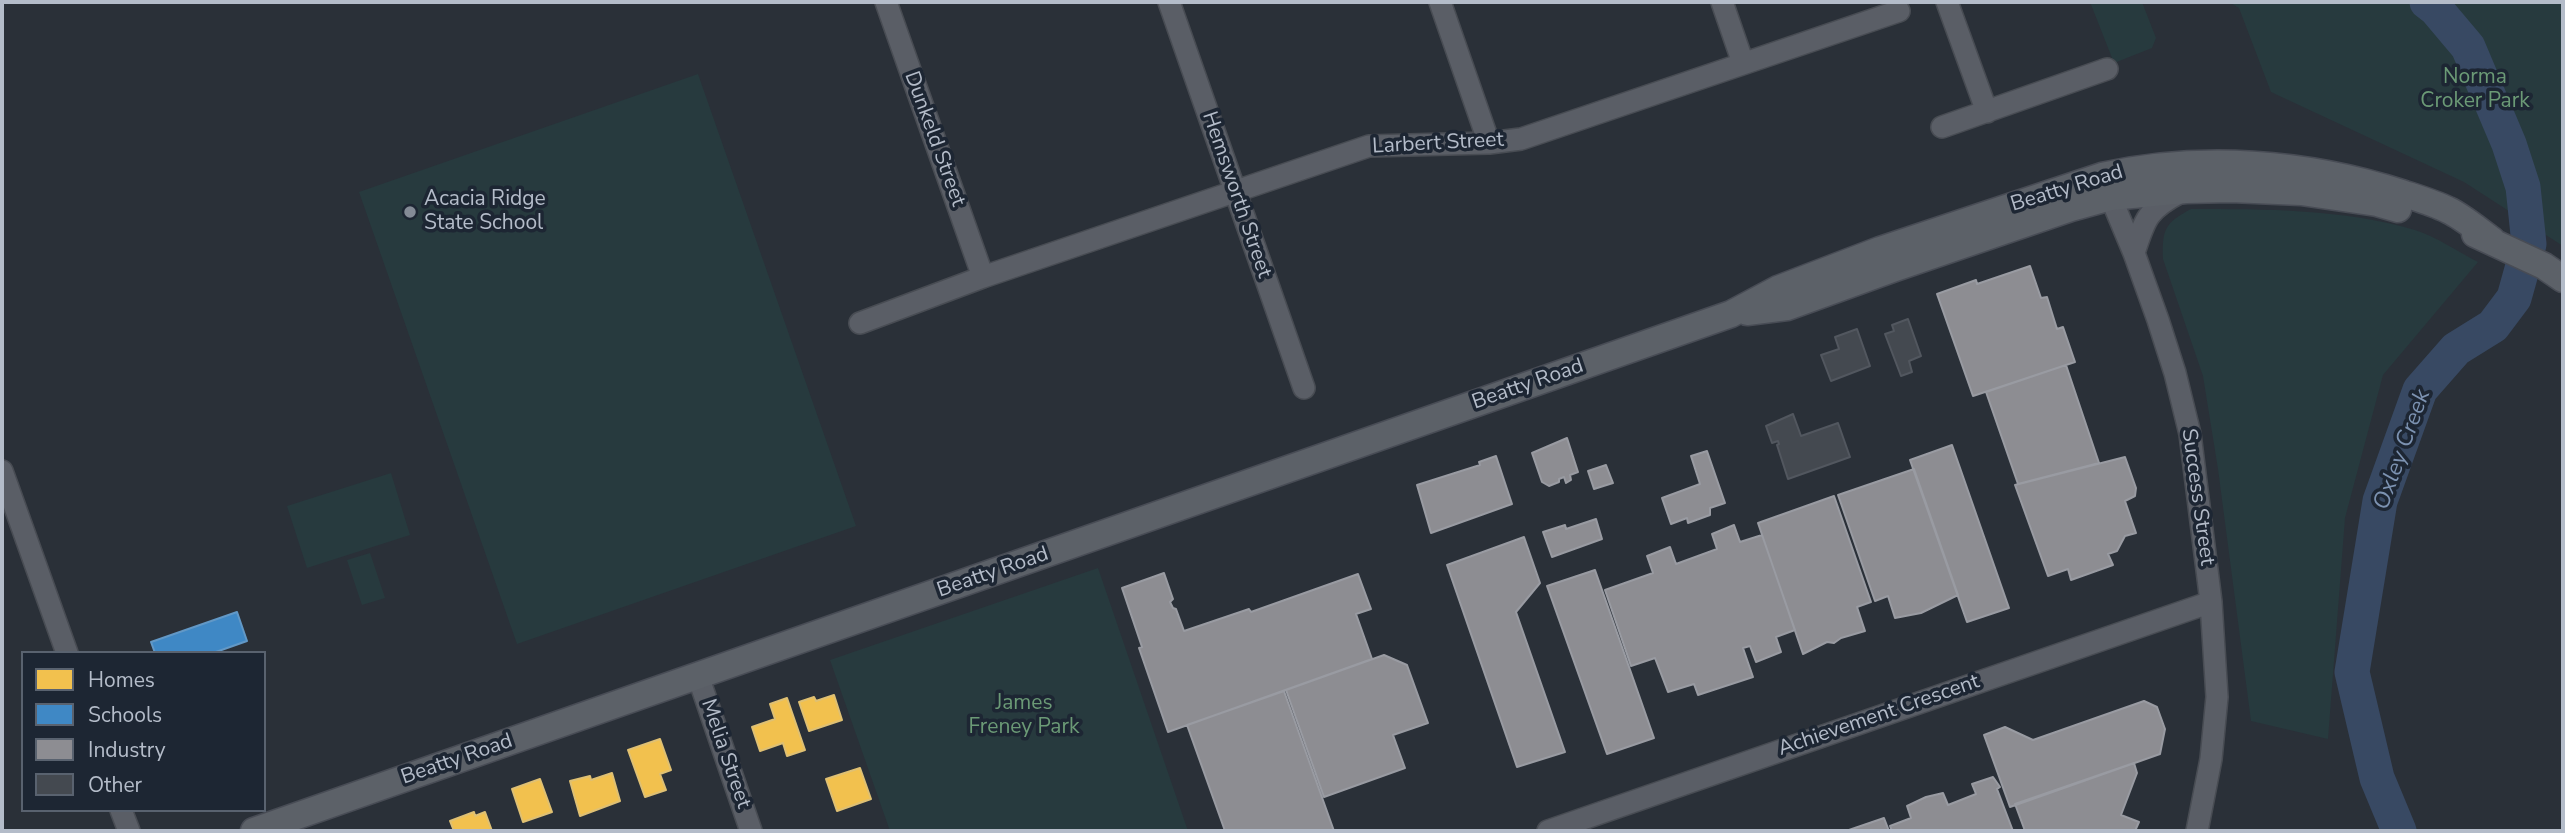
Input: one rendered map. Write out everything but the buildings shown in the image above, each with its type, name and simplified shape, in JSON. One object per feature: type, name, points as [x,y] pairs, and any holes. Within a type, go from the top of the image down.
[{"type":"main road","name":"Beatty Road","points":[[254,831],[1731,314],[1777,289],[1880,250],[2106,186],[2134,169],[2221,163],[2302,170],[2374,184],[2449,210],[2492,240],[2544,266],[2563,279]]},
{"type":"main road","name":"Beatty Road","points":[[2106,186],[2301,192],[2378,203],[2492,240]]},
{"type":"street","name":"Dunkeld Street","points":[[886,2],[983,277]]},
{"type":"street","name":"Hemsworth Street","points":[[1168,2],[1304,388]]},
{"type":"street","points":[[1440,2],[1489,143]]},
{"type":"street","points":[[1722,2],[1743,63]]},
{"type":"street","points":[[1947,2],[1987,111]]},
{"type":"street","name":"Larbert Street","points":[[860,323],[983,277],[1368,146],[1489,143],[1521,139],[1899,11]]},
{"type":"street","points":[[1942,127],[2107,69]]},
{"type":"street","name":"Success Street","points":[[2106,186],[2134,253],[2175,373],[2190,434],[2211,602],[2217,697],[2211,759],[2197,831]]},
{"type":"street","points":[[2134,253],[2143,225],[2158,204],[2186,190]]},
{"type":"street","points":[[2,471],[66,651]]},
{"type":"street","name":"Achievement Crescent","points":[[1548,831],[2211,602]]},
{"type":"street","name":"Melia Street","points":[[698,676],[751,831]]},
{"type":"street","points":[[122,812],[129,831]]},
{"type":"green space","points":[[2090,2],[2142,2],[2156,38],[2152,48],[2114,63]]},
{"type":"green space","name":"Norma Croker Park","points":[[2229,2],[2563,2],[2563,246],[2464,182],[2271,92],[2239,8]]},
{"type":"green space","points":[[698,74],[856,526],[517,644],[359,192]]},
{"type":"green space","points":[[2191,209],[2276,210],[2332,214],[2388,223],[2423,233],[2478,262],[2383,375],[2345,518],[2328,739],[2251,721],[2203,376],[2163,259],[2163,240],[2167,228],[2176,218]]},
{"type":"green space","points":[[391,473],[410,535],[307,568],[287,506]]},
{"type":"green space","points":[[370,553],[385,598],[362,605],[347,560]]},
{"type":"green space","name":"James Freney Park","points":[[1098,568],[1188,831],[890,831],[830,660]]},
{"type":"waterway","name":"Oxley Creek","points":[[2399,831],[2377,778],[2352,672],[2380,501],[2420,390],[2456,349],[2493,326],[2514,298],[2529,244],[2523,187],[2509,144],[2468,47],[2427,2]]},
{"type":"place","name":"Acacia Ridge State School","points":[[410,212]]}]
